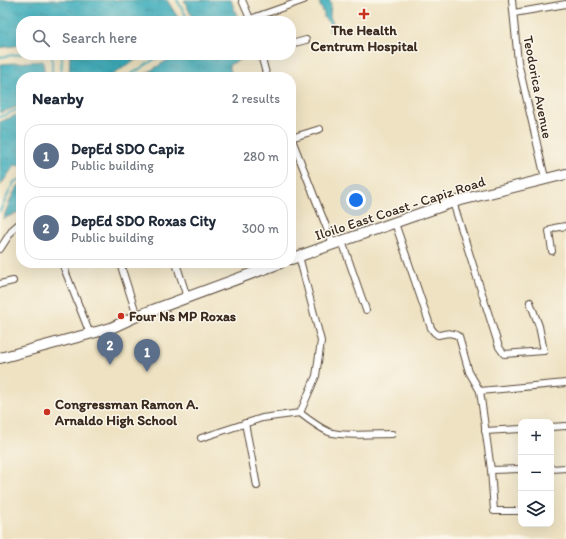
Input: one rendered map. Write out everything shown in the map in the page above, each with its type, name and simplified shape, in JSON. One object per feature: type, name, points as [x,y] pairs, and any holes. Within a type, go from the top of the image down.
[{"type":"main road","name":"Iloilo East Coast - Capiz Road","points":[[296,258],[453,202],[566,174]]},
{"type":"main road","points":[[0,358],[111,328],[137,316],[266,268]]},
{"type":"street","points":[[242,0],[249,16]]},
{"type":"street","points":[[262,16],[304,0]]},
{"type":"street","name":"Teodorica Avenue","points":[[512,0],[518,62],[545,178]]},
{"type":"street","points":[[514,14],[566,4]]},
{"type":"street","points":[[296,43],[306,40]]},
{"type":"street","points":[[262,60],[266,72]]},
{"type":"street","points":[[296,136],[320,129]]},
{"type":"street","points":[[296,148],[366,310]]},
{"type":"street","points":[[453,202],[500,347],[504,354],[544,351],[539,326],[530,302]]},
{"type":"street","points":[[395,222],[430,328],[438,335],[450,333],[456,334],[459,337],[469,372],[480,391],[491,470],[494,511],[518,511]]},
{"type":"street","points":[[0,249],[16,226]]},
{"type":"street","points":[[552,251],[549,231],[554,228],[566,226]]},
{"type":"street","points":[[296,261],[321,341],[316,376],[300,412]]},
{"type":"street","points":[[64,268],[90,334]]},
{"type":"street","points":[[122,268],[137,316]]},
{"type":"street","points":[[178,268],[187,297]]},
{"type":"street","points":[[0,284],[13,281]]},
{"type":"street","points":[[480,391],[566,383]]},
{"type":"street","points":[[201,438],[262,418],[300,412]]},
{"type":"street","points":[[300,412],[311,422],[330,432],[392,434]]},
{"type":"street","points":[[245,423],[257,486]]},
{"type":"street","points":[[554,427],[566,426]]},
{"type":"street","points":[[486,431],[518,429]]},
{"type":"street","points":[[554,469],[566,468]]},
{"type":"street","points":[[491,470],[518,469]]},
{"type":"water","points":[[0,0],[167,0],[177,16],[16,16],[16,46],[0,48]]},
{"type":"water","points":[[184,0],[231,0],[237,16],[192,16]]},
{"type":"water","points":[[323,0],[330,0],[331,3],[330,17],[334,25],[331,32],[329,31],[330,24],[324,18],[324,14],[319,3]]},
{"type":"water","points":[[70,60],[135,60],[117,72],[69,72]]},
{"type":"water","points":[[168,60],[240,60],[229,65],[231,72],[148,72]]},
{"type":"water","points":[[43,61],[44,72],[16,72],[16,107],[0,113],[0,64]]},
{"type":"water","points":[[16,115],[16,165],[0,186],[0,122]]},
{"type":"water","points":[[16,189],[16,213],[3,219],[13,194]]},
{"type":"waterway","points":[[177,0],[186,16]]},
{"type":"waterway","points":[[0,57],[16,55]]},
{"type":"waterway","points":[[52,60],[52,72]]},
{"type":"waterway","points":[[61,72],[62,60]]},
{"type":"waterway","points":[[135,72],[153,60]]},
{"type":"waterway","points":[[0,117],[16,110]]},
{"type":"waterway","points":[[0,211],[14,182],[16,181]]},
{"type":"place","name":"The Health Centrum Hospital","points":[[364,14]]},
{"type":"place","name":"Four Ns MP Roxas","points":[[121,316]]},
{"type":"place","name":"DepEd SDO Roxas City","points":[[110,365]]},
{"type":"place","name":"DepEd SDO Capiz","points":[[147,372]]},
{"type":"place","name":"Congressman Ramon A. Arnaldo High School","points":[[47,412]]}]
